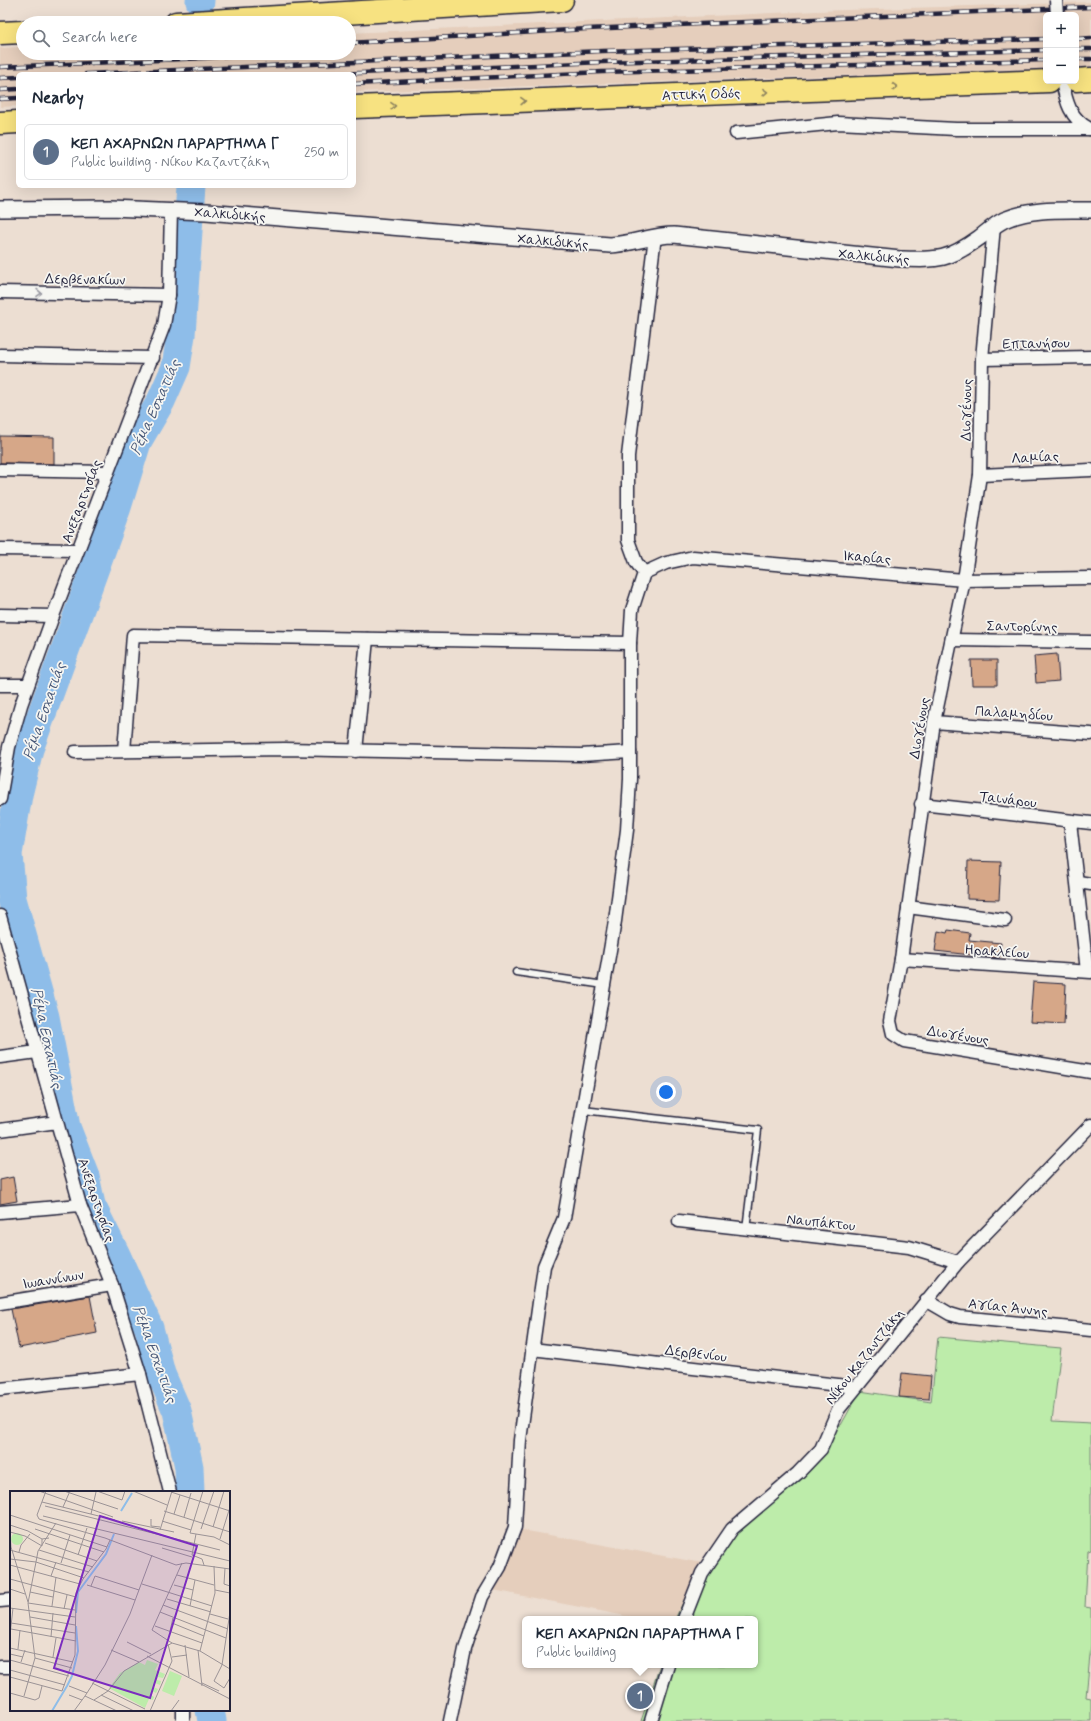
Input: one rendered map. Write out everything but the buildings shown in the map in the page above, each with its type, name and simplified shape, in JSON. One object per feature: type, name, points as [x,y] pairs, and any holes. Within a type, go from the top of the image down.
[{"type":"highway","points":[[293,16],[562,0]]},
{"type":"highway","points":[[0,33],[16,32]]},
{"type":"highway","points":[[1070,89],[1091,79]]},
{"type":"highway","name":"Αττική Οδός","points":[[356,107],[1043,81]]},
{"type":"highway","points":[[0,123],[16,122]]},
{"type":"street","points":[[1056,0],[1057,12]]},
{"type":"street","points":[[1070,89],[1075,118],[1079,123],[1091,129]]},
{"type":"street","points":[[736,134],[838,123],[956,129],[1091,129]]},
{"type":"street","name":"Χαλκιδικής","points":[[0,209],[111,208],[206,212],[610,245],[629,243],[655,236],[682,236],[900,259],[936,260],[959,252],[994,226],[1014,216],[1033,211],[1091,210]]},
{"type":"street","name":"Ανεξαρτησίας","points":[[0,800],[2,769],[28,685],[78,550],[153,358],[164,324],[169,295],[177,211]]},
{"type":"street","name":"Διογένους","points":[[994,226],[982,360],[980,475],[964,580],[934,722],[921,804],[901,959],[890,1021],[893,1034],[904,1041],[1091,1072]]},
{"type":"street","points":[[450,1721],[465,1649],[482,1597],[500,1567],[515,1527],[520,1440],[544,1266],[564,1218],[615,921],[627,830],[630,752],[630,643],[632,610],[644,573],[636,562],[628,540],[628,456],[655,236]]},
{"type":"street","name":"Δερβενακίων","points":[[0,292],[169,295]]},
{"type":"street","points":[[0,355],[153,358]]},
{"type":"street","name":"Επτανήσου","points":[[982,360],[1091,357]]},
{"type":"street","points":[[0,470],[108,472]]},
{"type":"street","name":"Λαμίας","points":[[980,475],[1091,470]]},
{"type":"street","points":[[0,549],[78,550]]},
{"type":"street","name":"Ικαρίας","points":[[644,573],[666,563],[693,557],[964,580],[1091,578]]},
{"type":"street","points":[[0,615],[53,616]]},
{"type":"street","points":[[124,751],[132,635],[630,643]]},
{"type":"street","points":[[356,751],[367,639]]},
{"type":"street","name":"Σαντορίνης","points":[[952,640],[1091,642]]},
{"type":"street","points":[[0,685],[28,685]]},
{"type":"street","name":"Παλαμηδίου","points":[[934,722],[1091,734]]},
{"type":"street","points":[[75,752],[356,751],[581,755],[630,752]]},
{"type":"street","name":"Ταινάρου","points":[[921,804],[1070,822],[1091,823]]},
{"type":"street","points":[[1070,822],[1089,972]]},
{"type":"street","points":[[1078,882],[1091,884]]},
{"type":"street","points":[[908,907],[1005,920]]},
{"type":"street","name":"Ανεξαρτησίας","points":[[0,916],[80,1205],[112,1285],[140,1374],[170,1491]]},
{"type":"street","name":"Ηρακλείου","points":[[901,959],[1089,972]]},
{"type":"street","points":[[0,1057],[37,1052]]},
{"type":"street","points":[[0,1130],[57,1122]]},
{"type":"street","name":"Νίκου Καζαντζάκη","points":[[685,1616],[702,1573],[732,1529],[798,1473],[821,1449],[838,1410],[926,1300],[958,1262],[1091,1125]]},
{"type":"street","points":[[0,1212],[80,1205]]},
{"type":"street","name":"Ναυπάκτου","points":[[679,1221],[909,1247],[958,1262]]},
{"type":"street","name":"Ιωαννίνων","points":[[0,1303],[112,1285]]},
{"type":"street","name":"Αγίας Άννης","points":[[926,1300],[950,1314],[960,1317],[1091,1330]]},
{"type":"street","name":"Δερβενίου","points":[[532,1349],[855,1387]]},
{"type":"street","points":[[0,1389],[140,1374]]},
{"type":"street","points":[[0,1601],[10,1600]]},
{"type":"street","points":[[651,1721],[667,1668]]},
{"type":"lane","points":[[516,972],[604,985]]},
{"type":"lane","points":[[583,1110],[758,1130],[746,1229]]},
{"type":"shaded area","points":[[1091,2],[1091,67],[1079,68],[1079,12],[1043,12],[1043,69],[356,92],[356,72],[16,72],[16,106],[0,107],[0,48],[16,47],[16,60],[356,60],[356,33],[817,11]]},
{"type":"shaded area","points":[[522,1530],[702,1563],[676,1616],[626,1616],[493,1590]]},
{"type":"green space","points":[[938,1337],[1061,1348],[1052,1421],[1091,1423],[1091,1550],[1088,1551],[1085,1607],[1091,1608],[1091,1645],[1086,1697],[1091,1698],[1091,1721],[641,1721],[659,1668],[758,1668],[758,1616],[676,1616],[702,1563],[739,1518],[814,1449],[824,1426],[841,1425],[860,1391],[931,1402]]},
{"type":"waterway","name":"Ρέμα Εσχατιάς","points":[[190,1491],[189,1467],[177,1411],[161,1374],[149,1328],[116,1255],[91,1205],[85,1176],[66,1127],[45,1017],[12,899],[8,854],[18,795],[29,749],[117,507],[137,442],[161,401],[176,367],[181,335],[191,188]]},
{"type":"waterway","name":"Ρέμα Εσχατιάς","points":[[210,1711],[212,1721]]},
{"type":"railway","points":[[356,43],[587,29],[1091,7]]},
{"type":"railway","points":[[1079,39],[1091,38]]},
{"type":"railway","points":[[131,72],[602,51],[1043,39]]},
{"type":"railway","points":[[1079,49],[1091,49]]},
{"type":"railway","points":[[356,73],[602,62],[1043,50]]},
{"type":"railway","points":[[1079,59],[1091,59]]},
{"type":"railway","points":[[0,67],[159,60]]},
{"type":"railway","points":[[356,84],[602,72],[1043,60]]},
{"type":"railway","points":[[0,78],[16,77]]},
{"type":"railway","points":[[0,90],[16,89]]},
{"type":"railway","points":[[0,99],[16,98]]},
{"type":"place","name":"ΚΕΠ ΑΧΑΡΝΩΝ ΠΑΡΑΡΤΗΜΑ Γ","points":[[640,1696]]}]
